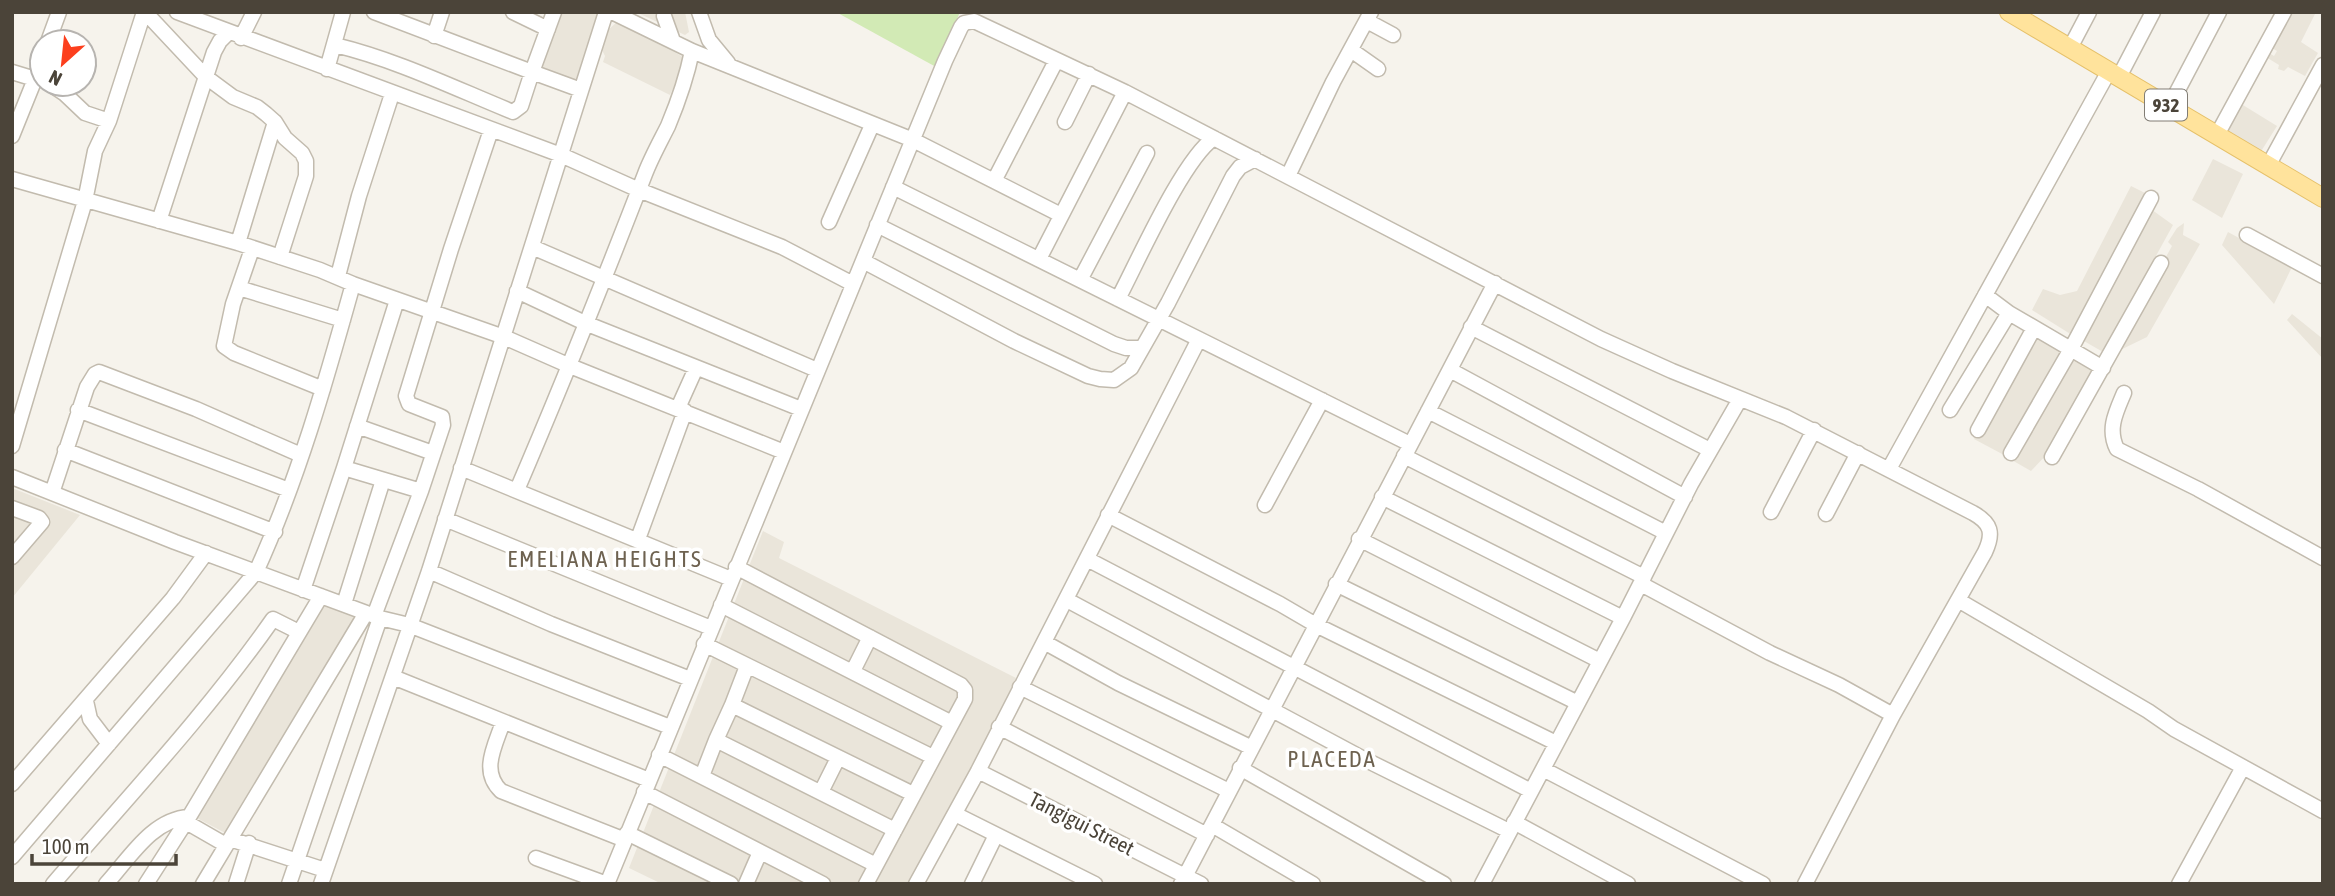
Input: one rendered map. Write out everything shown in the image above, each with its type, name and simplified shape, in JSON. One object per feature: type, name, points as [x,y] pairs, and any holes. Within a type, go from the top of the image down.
[{"type":"main road","name":"932","points":[[2010,13],[2268,166],[2321,192]]},
{"type":"street","points":[[12,446],[85,201],[96,151],[145,12],[206,78],[233,97],[257,107],[277,131],[302,153],[308,169],[279,257]]},
{"type":"street","points":[[177,12],[561,155],[639,190],[782,247],[853,284]]},
{"type":"street","points":[[159,221],[217,46],[234,35],[254,12]]},
{"type":"street","points":[[327,69],[342,12]]},
{"type":"street","points":[[374,12],[392,15],[433,36],[580,90]]},
{"type":"street","points":[[433,36],[442,12]]},
{"type":"street","points":[[513,12],[548,29]]},
{"type":"street","points":[[335,45],[365,52],[424,74],[513,112],[521,106],[554,12]]},
{"type":"street","points":[[106,884],[160,825],[176,818],[187,819],[228,842],[249,844],[298,860],[323,877],[429,571],[606,12]]},
{"type":"street","points":[[612,12],[692,51],[913,140],[1061,215]]},
{"type":"street","points":[[699,12],[709,40],[729,64]]},
{"type":"street","points":[[2070,48],[2089,12]]},
{"type":"street","points":[[1889,469],[1985,295],[2153,12]]},
{"type":"street","points":[[2169,107],[2219,12]]},
{"type":"street","points":[[2217,135],[2284,12]]},
{"type":"street","points":[[664,16],[673,41]]},
{"type":"street","points":[[1288,176],[1333,82],[1369,17],[1393,35]]},
{"type":"street","points":[[536,858],[607,884],[945,61],[964,23],[974,21],[1125,92],[1635,355],[1814,430],[1987,523],[1991,536],[1989,543],[1893,715],[1811,882]]},
{"type":"street","points":[[1351,50],[1378,69]]},
{"type":"street","points":[[517,490],[668,125],[688,73],[692,51]]},
{"type":"street","points":[[994,181],[1056,61]]},
{"type":"street","points":[[2268,166],[2323,65]]},
{"type":"street","points":[[1065,122],[1089,74]]},
{"type":"street","points":[[1039,259],[1125,92]]},
{"type":"street","points":[[338,276],[359,196],[392,94]]},
{"type":"street","points":[[12,136],[29,98]]},
{"type":"street","points":[[69,98],[85,113],[108,121]]},
{"type":"street","points":[[829,222],[872,124]]},
{"type":"street","points":[[289,884],[373,615],[421,491],[443,420],[437,413],[409,404],[406,396],[491,130]]},
{"type":"street","points":[[277,131],[245,246],[239,288],[223,342],[226,349],[323,389]]},
{"type":"street","points":[[1118,299],[1185,173],[1199,150],[1214,138]]},
{"type":"street","points":[[1080,280],[1147,153]]},
{"type":"street","points":[[863,261],[1014,341],[1100,379],[1114,380],[1131,369],[1233,176],[1240,167],[1255,159]]},
{"type":"street","points":[[12,179],[245,246],[338,276],[353,284],[504,337],[784,452]]},
{"type":"street","points":[[893,187],[1322,400],[1770,653],[1839,685],[1893,715]]},
{"type":"street","points":[[2011,453],[2071,349],[2151,198]]},
{"type":"street","points":[[877,225],[1114,344],[1126,348],[1142,348]]},
{"type":"street","points":[[2246,235],[2323,276]]},
{"type":"street","points":[[532,247],[817,370]]},
{"type":"street","points":[[2052,457],[2161,263]]},
{"type":"street","points":[[1183,880],[1250,747],[1495,283]]},
{"type":"street","points":[[12,857],[256,572],[275,532],[323,389],[353,284]]},
{"type":"street","points":[[239,288],[343,320]]},
{"type":"street","points":[[517,291],[585,323],[801,409]]},
{"type":"street","points":[[1985,295],[2009,313],[2104,368]]},
{"type":"street","points":[[303,590],[397,299]]},
{"type":"street","points":[[1950,410],[2009,313]]},
{"type":"street","points":[[1471,327],[1710,450]]},
{"type":"street","points":[[1978,430],[2034,328]]},
{"type":"street","points":[[922,882],[1199,339]]},
{"type":"street","points":[[638,539],[696,368]]},
{"type":"street","points":[[1450,370],[1685,497]]},
{"type":"street","points":[[52,493],[78,410],[92,377],[99,372],[197,409],[300,455]]},
{"type":"street","points":[[2124,393],[2112,422],[2113,438],[2118,449],[2198,489],[2323,558]]},
{"type":"street","points":[[1482,884],[1710,450],[1740,399]]},
{"type":"street","points":[[1265,505],[1322,400]]},
{"type":"street","points":[[78,410],[289,490]]},
{"type":"street","points":[[1428,411],[1666,533]]},
{"type":"street","points":[[357,426],[433,453]]},
{"type":"street","points":[[1771,512],[1814,430]]},
{"type":"street","points":[[65,450],[275,532]]},
{"type":"street","points":[[1826,514],[1858,453]]},
{"type":"street","points":[[344,468],[421,491]]},
{"type":"street","points":[[461,468],[638,539],[734,573],[870,637],[961,685],[965,690],[965,699],[866,884]]},
{"type":"street","points":[[12,477],[303,590],[409,625],[670,727]]},
{"type":"street","points":[[344,604],[383,480]]},
{"type":"street","points":[[1382,497],[1623,618]]},
{"type":"street","points":[[12,508],[43,522],[13,554]]},
{"type":"street","points":[[1108,516],[1316,625],[1556,743]]},
{"type":"street","points":[[445,519],[711,628]]},
{"type":"street","points":[[1359,539],[1601,661]]},
{"type":"street","points":[[12,785],[173,598],[206,553]]},
{"type":"street","points":[[1087,559],[1531,791]]},
{"type":"street","points":[[429,571],[551,624],[690,679]]},
{"type":"street","points":[[1336,584],[1578,703]]},
{"type":"street","points":[[146,884],[321,596]]},
{"type":"street","points":[[1066,600],[1270,709],[1628,884]]},
{"type":"street","points":[[1958,600],[2137,704],[2174,729],[2323,811]]},
{"type":"street","points":[[721,604],[953,723]]},
{"type":"street","points":[[203,884],[373,615]]},
{"type":"street","points":[[53,884],[179,738],[249,653],[273,619],[299,632]]},
{"type":"street","points":[[853,671],[870,637]]},
{"type":"street","points":[[1044,642],[1130,689],[1250,747]]},
{"type":"street","points":[[704,644],[933,757]]},
{"type":"street","points":[[702,776],[747,666]]},
{"type":"street","points":[[393,677],[647,786],[760,852],[823,884]]},
{"type":"street","points":[[1020,687],[1229,791]]},
{"type":"street","points":[[86,701],[90,719],[109,744]]},
{"type":"street","points":[[732,705],[913,794]]},
{"type":"street","points":[[503,722],[490,766],[492,782],[501,791],[626,836],[731,884]]},
{"type":"street","points":[[999,727],[1313,884]]},
{"type":"street","points":[[716,740],[895,830]]},
{"type":"street","points":[[659,755],[876,865]]},
{"type":"street","points":[[821,792],[838,758]]},
{"type":"street","points":[[2179,884],[2243,767]]},
{"type":"street","points":[[1240,768],[1427,879],[1444,884]]},
{"type":"street","points":[[1544,769],[1763,884]]},
{"type":"street","name":"Tangigui Street","points":[[978,771],[1183,880],[1201,884]]},
{"type":"street","points":[[955,814],[1095,884]]},
{"type":"street","points":[[150,835],[163,857]]},
{"type":"street","points":[[972,884],[996,835]]},
{"type":"street","points":[[236,884],[249,844]]},
{"type":"street","points":[[746,884],[760,852]]},
{"type":"shaded area","points":[[557,12],[609,12],[581,89],[537,71]]},
{"type":"shaded area","points":[[636,12],[685,12],[689,32],[685,35]]},
{"type":"shaded area","points":[[2290,12],[2316,12],[2301,42],[2318,53],[2305,76],[2288,67],[2284,71],[2278,69],[2279,65],[2266,57],[2269,53],[2274,56],[2277,51],[2272,48]]},
{"type":"shaded area","points":[[617,22],[650,37],[686,59],[670,95],[603,62],[605,56],[602,41]]},
{"type":"shaded area","points":[[2238,102],[2277,126],[2260,153],[2223,131]]},
{"type":"shaded area","points":[[2213,159],[2243,174],[2222,218],[2192,200]]},
{"type":"shaded area","points":[[2131,186],[2145,193],[2072,335],[2032,310],[2043,289],[2060,295],[2077,291]]},
{"type":"shaded area","points":[[2148,207],[2173,225],[2103,352],[2077,337]]},
{"type":"shaded area","points":[[2184,223],[2183,235],[2200,244],[2147,337],[2112,354],[2172,246],[2168,242],[2177,228]]},
{"type":"shaded area","points":[[2228,232],[2292,267],[2274,304],[2222,245]]},
{"type":"shaded area","points":[[2292,314],[2323,339],[2323,359],[2287,320]]},
{"type":"shaded area","points":[[2033,332],[2063,349],[2004,455],[1974,439]]},
{"type":"shaded area","points":[[2069,355],[2096,372],[2048,453],[2031,471],[2010,459]]},
{"type":"shaded area","points":[[12,488],[80,515],[12,598]]},
{"type":"shaded area","points":[[763,531],[784,542],[779,558],[1016,678],[966,781],[911,884],[662,884],[629,868]]},
{"type":"shaded area","points":[[323,601],[360,617],[229,835],[193,816]]},
{"type":"green space","points":[[836,12],[960,12],[936,67]]},
{"type":"district","name":"EMELIANA HEIGHTS","points":[[605,559]]},
{"type":"district","name":"PLACEDA","points":[[1332,759]]}]
